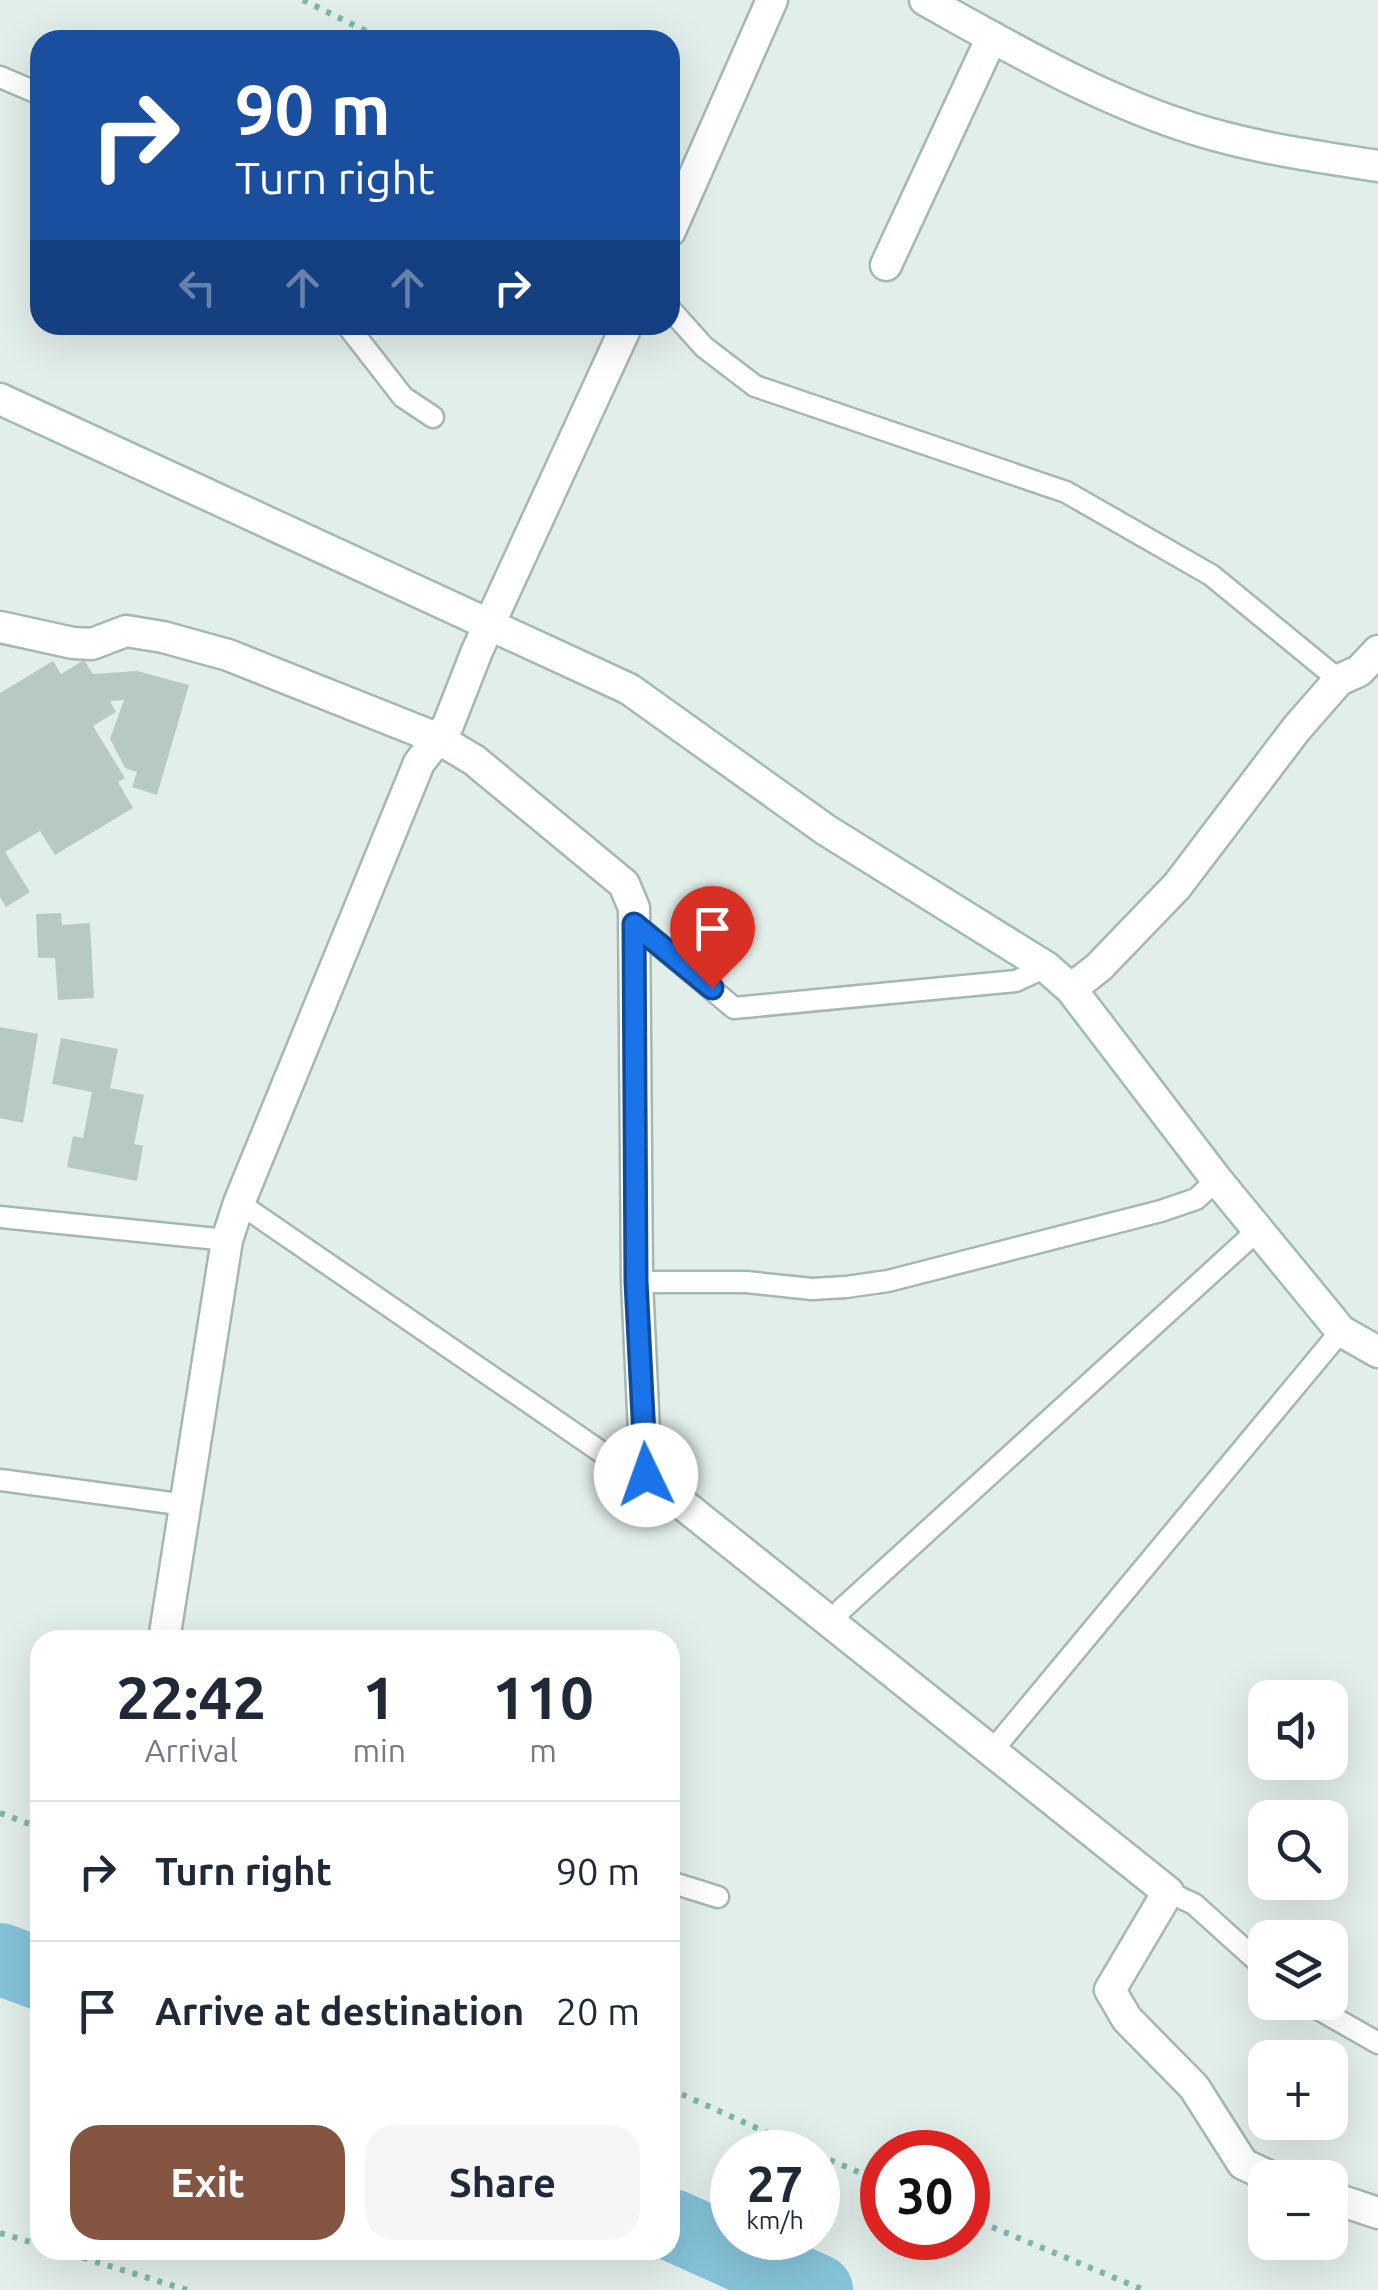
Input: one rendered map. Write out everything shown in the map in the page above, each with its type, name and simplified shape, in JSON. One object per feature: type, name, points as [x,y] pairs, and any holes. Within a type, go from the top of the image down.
[{"type":"street","points":[[680,207],[772,0]]},
{"type":"street","points":[[924,0],[1120,100],[1174,122],[1225,138],[1378,166]]},
{"type":"street","points":[[886,265],[992,37]]},
{"type":"street","points":[[166,1630],[228,1240],[239,1203],[418,762],[440,739],[623,335]]},
{"type":"street","points":[[0,399],[637,694],[826,830],[1046,967],[1071,989],[1217,1180],[1341,1331],[1378,1352]]},
{"type":"street","points":[[0,627],[73,644],[92,644],[126,631],[163,637],[228,655],[440,739],[474,760],[624,884],[634,908],[636,1282],[646,1475],[1168,1892],[1110,1990],[1127,2020],[1194,2087],[1242,2164],[1248,2167]]},
{"type":"street","points":[[1071,989],[1111,956],[1177,886],[1217,837],[1262,771],[1339,680],[1359,671],[1378,651]]},
{"type":"street","points":[[1348,2203],[1378,2213]]},
{"type":"lane","points":[[0,77],[30,90]]},
{"type":"lane","points":[[680,320],[704,347],[755,386],[1066,492],[1211,575],[1339,680]]},
{"type":"lane","points":[[354,335],[403,397],[433,416]]},
{"type":"lane","points":[[634,924],[734,1008],[1016,982],[1046,967]]},
{"type":"lane","points":[[636,1282],[746,1282],[812,1290],[888,1281],[1160,1211],[1196,1199],[1217,1180]]},
{"type":"lane","points":[[239,1203],[606,1456],[646,1475]]},
{"type":"lane","points":[[0,1217],[228,1240]]},
{"type":"lane","points":[[831,1623],[842,1608],[1258,1230]]},
{"type":"lane","points":[[992,1751],[1341,1331]]},
{"type":"lane","points":[[0,1480],[186,1505]]},
{"type":"lane","points":[[680,1885],[718,1897]]},
{"type":"lane","points":[[1168,1892],[1194,1904],[1248,1953]]},
{"type":"lane","points":[[1338,2020],[1378,2043]]},
{"type":"path","points":[[302,0],[364,30]]},
{"type":"path","points":[[0,1814],[30,1824]]},
{"type":"path","points":[[680,2094],[761,2130]]},
{"type":"path","points":[[990,2226],[1144,2290]]},
{"type":"path","points":[[0,2232],[30,2241]]},
{"type":"path","points":[[90,2260],[187,2290]]},
{"type":"building","points":[[84,660],[93,674],[137,671],[189,685],[157,795],[132,787],[137,772],[125,768],[110,739],[124,700],[110,701],[116,712],[93,726],[125,778],[118,782],[133,808],[55,855],[40,831],[5,852],[30,892],[6,907],[0,897],[0,693],[53,661],[61,674]]},
{"type":"building","points":[[61,913],[62,925],[90,923],[94,998],[58,1000],[55,958],[38,958],[36,914]]},
{"type":"building","points":[[0,1027],[38,1034],[23,1123],[0,1118]]},
{"type":"building","points":[[61,1038],[118,1049],[110,1088],[144,1095],[134,1144],[143,1146],[137,1181],[67,1167],[73,1136],[83,1138],[92,1092],[52,1084]]},
{"type":"waterway","points":[[0,1959],[30,1970]]},
{"type":"waterway","points":[[680,2228],[817,2290]]},
{"type":"route","points":[[646,1475],[636,1282],[634,924],[712,988]]}]
